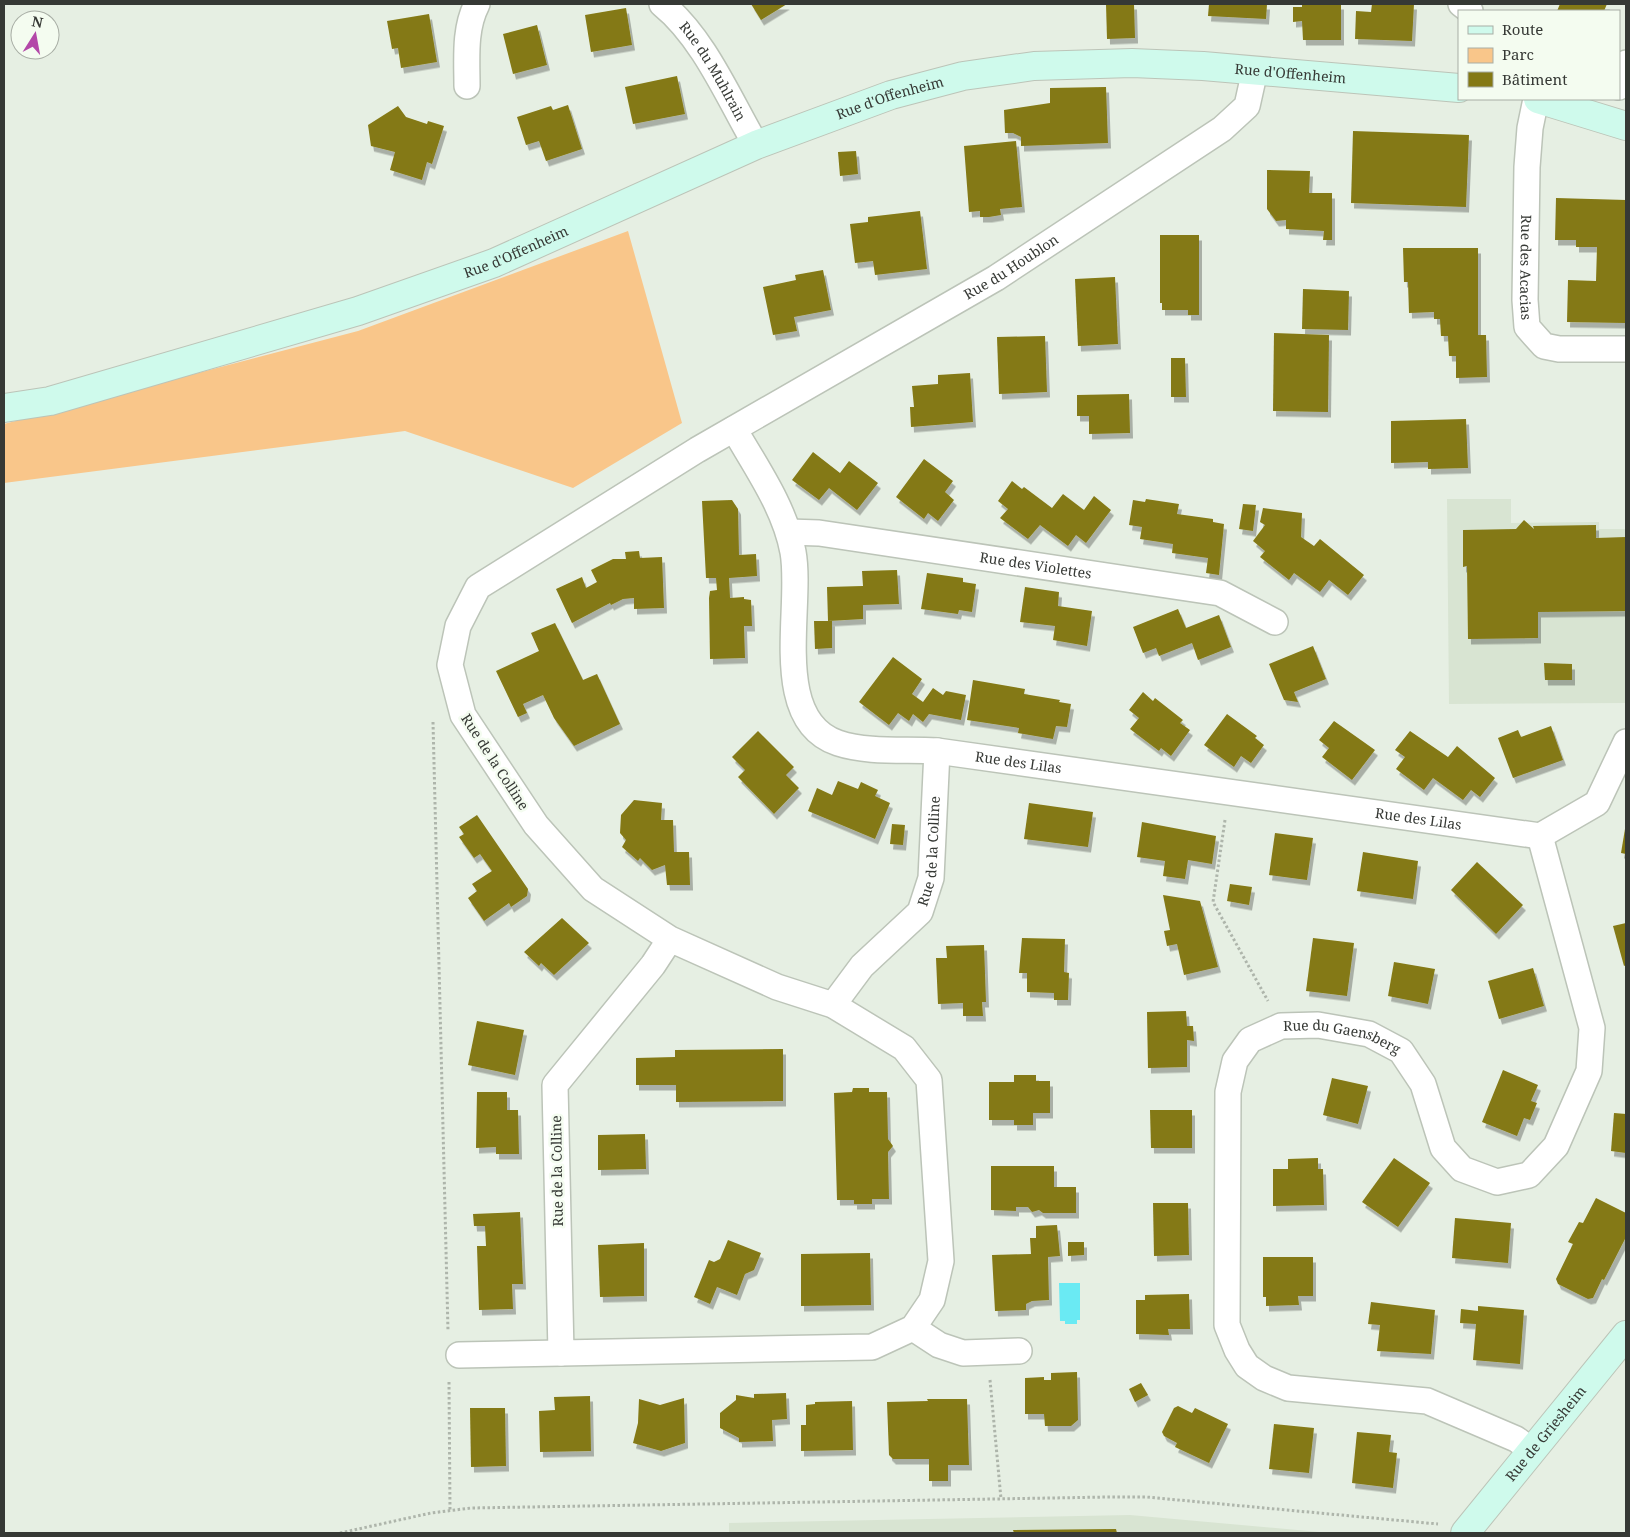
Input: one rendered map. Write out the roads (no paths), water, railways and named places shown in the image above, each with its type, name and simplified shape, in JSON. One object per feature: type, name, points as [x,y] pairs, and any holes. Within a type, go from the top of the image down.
[{"type":"street","points":[[467,86],[468,41],[471,15],[477,4]]},
{"type":"street","name":"Rue du Muhlrain","points":[[662,4],[679,19],[698,45],[756,145]]},
{"type":"street","points":[[1620,84],[1626,63]]},
{"type":"street","name":"Rue d'Offenheim","points":[[4,408],[50,401],[358,311],[494,263],[756,145],[891,95],[954,78],[1034,66],[1132,64],[1254,70],[1458,88]]},
{"type":"street","name":"Rue du Houblon","points":[[734,429],[996,278],[1222,129],[1246,106],[1254,70]]},
{"type":"street","name":"Rue des Acacias","points":[[1537,100],[1530,128],[1527,167],[1525,300],[1527,327],[1533,336],[1544,346],[1558,349],[1626,349]]},
{"type":"street","points":[[1542,100],[1617,115]]},
{"type":"street","name":"Rue des Lilas","points":[[734,429],[789,532],[794,555],[795,682],[800,707],[822,735],[837,743],[856,747],[937,751],[1229,790],[1540,836]]},
{"type":"street","name":"Rue de la Colline","points":[[734,429],[478,587],[458,626],[450,666],[463,716],[536,825],[593,889],[670,938],[777,987],[833,1005],[904,1048],[929,1080],[941,1261],[932,1300],[913,1328]]},
{"type":"street","name":"Rue des Violettes","points":[[789,532],[819,533],[1220,594],[1275,622]]},
{"type":"street","points":[[1540,836],[1597,803],[1626,742]]},
{"type":"street","name":"Rue de la Colline","points":[[833,1005],[862,966],[920,912],[931,878],[937,751]]},
{"type":"street","name":"Rue du Gaensberg","points":[[1531,1450],[1516,1439],[1427,1400],[1288,1388],[1264,1378],[1247,1366],[1236,1350],[1227,1325],[1228,1092],[1235,1061],[1250,1040],[1281,1026],[1318,1025],[1369,1034],[1401,1052],[1422,1084],[1443,1148],[1462,1169],[1497,1182],[1529,1176],[1556,1146],[1589,1071],[1592,1028],[1540,836]]},
{"type":"street","name":"Rue de la Colline","points":[[561,1353],[555,1085],[653,965],[670,938]]},
{"type":"street","points":[[452,1355],[872,1347],[913,1328],[939,1345],[963,1353],[1019,1351]]},
{"type":"street","name":"Rue de Griesheim","points":[[1467,1530],[1626,1335]]},
{"type":"water","points":[[1059,1283],[1080,1283],[1080,1320],[1077,1320],[1077,1324],[1065,1324],[1065,1321],[1060,1321]]}]
